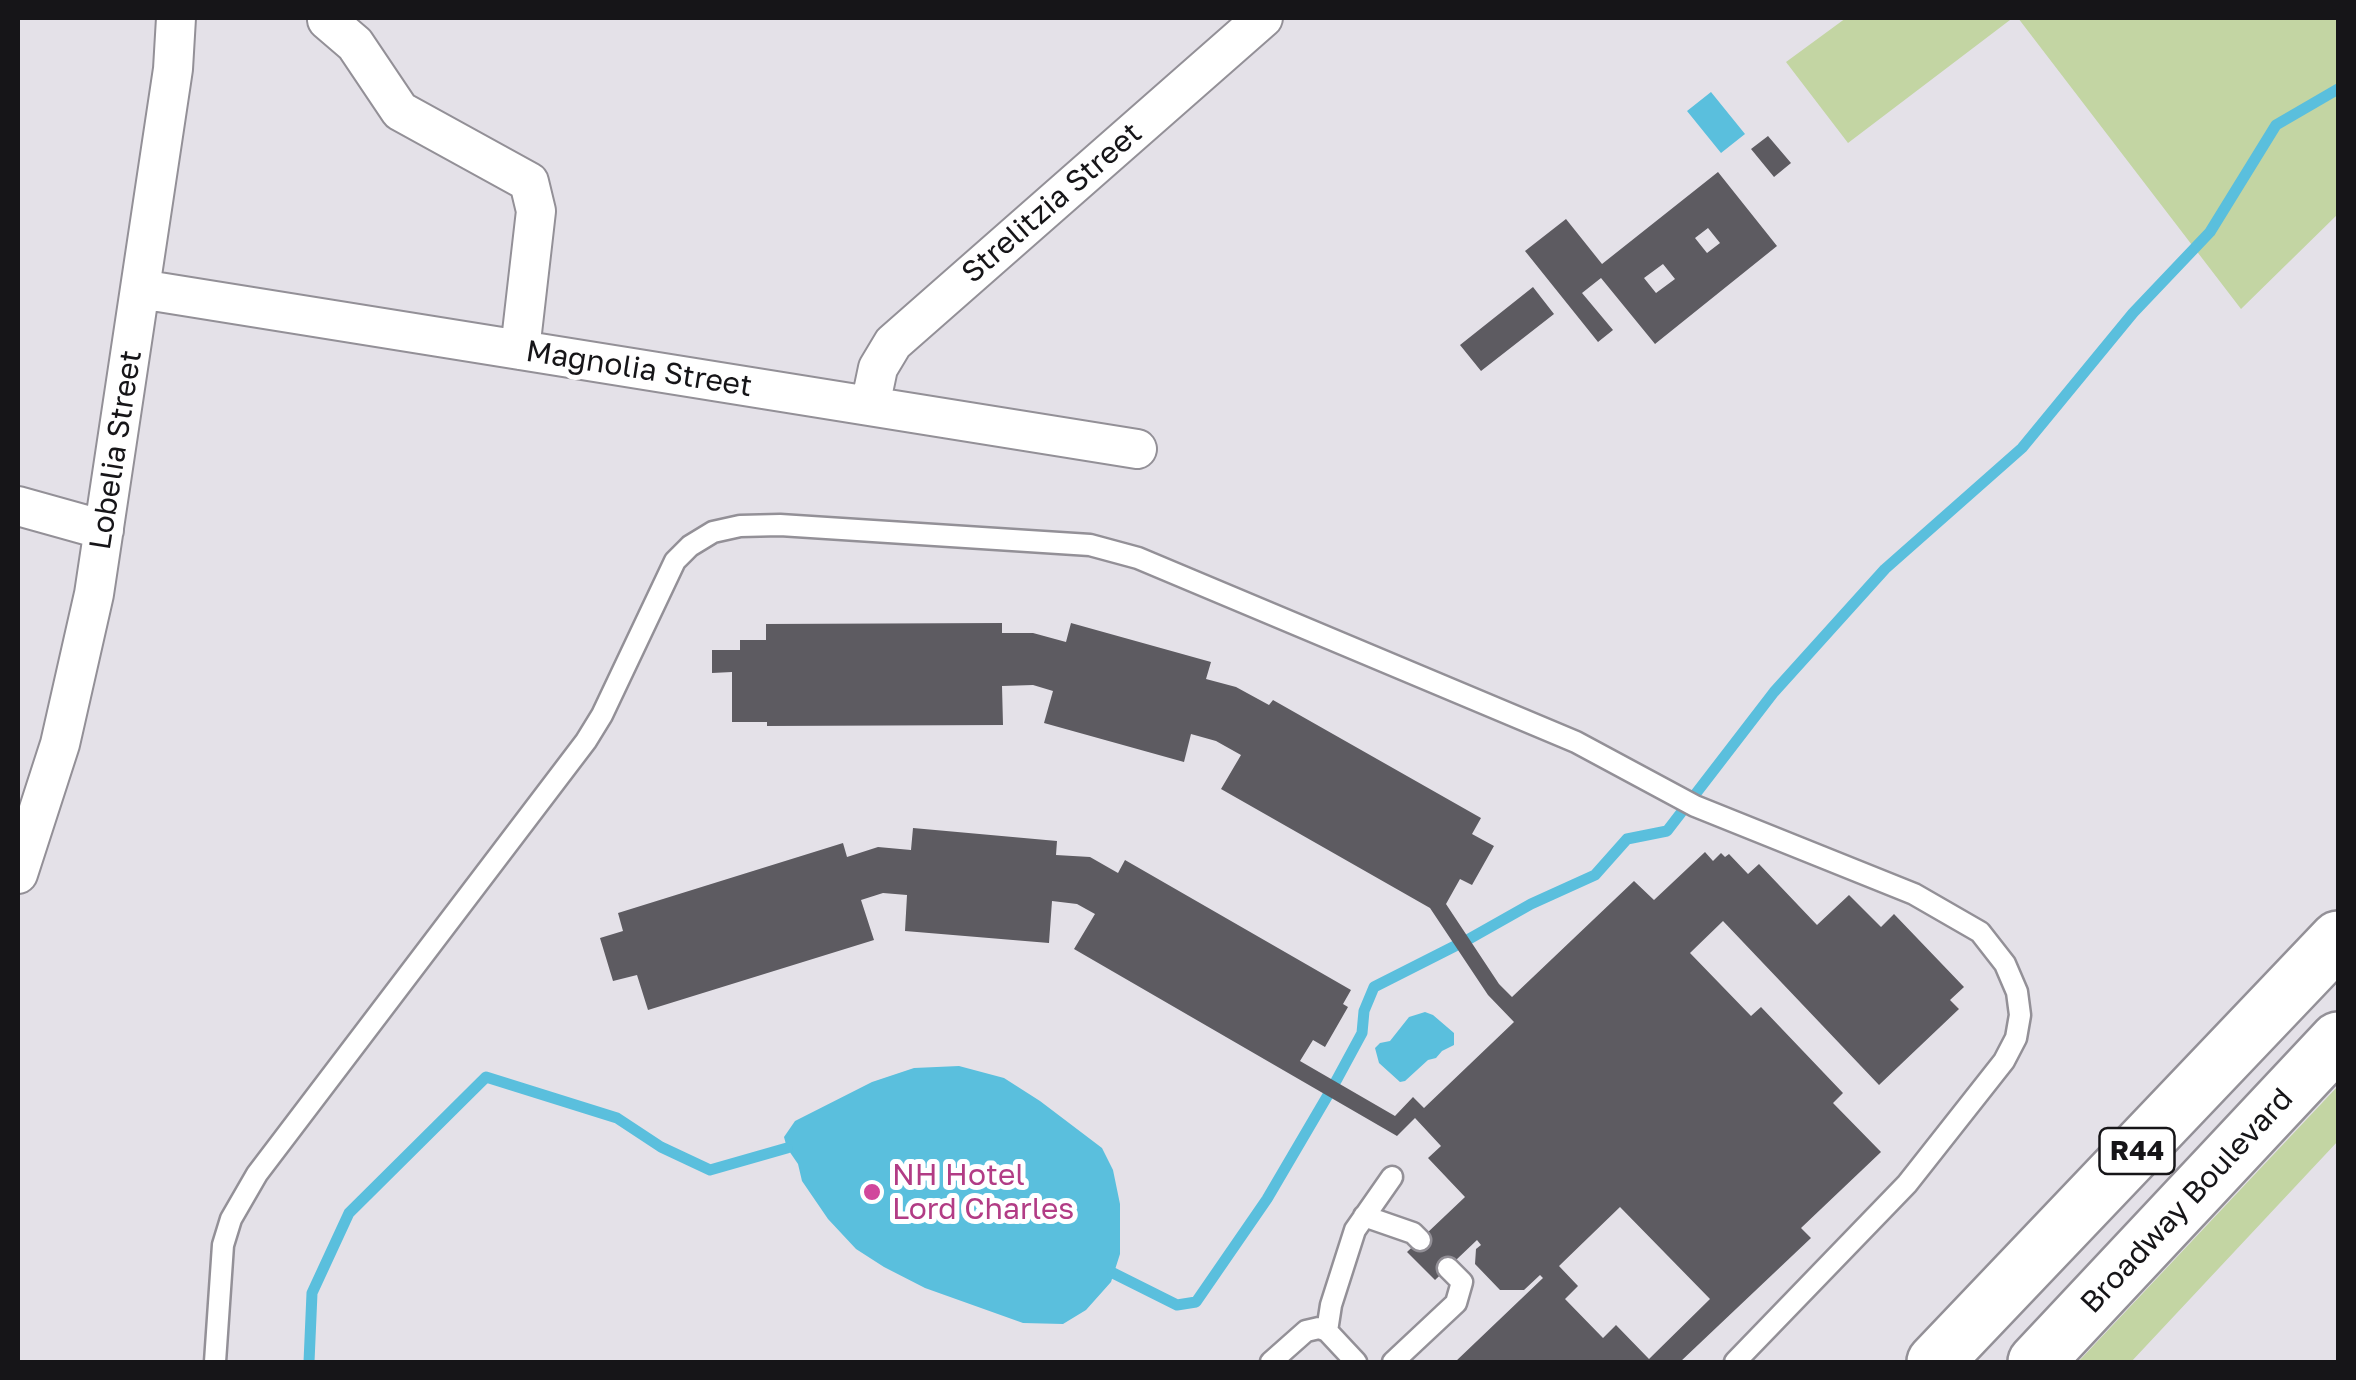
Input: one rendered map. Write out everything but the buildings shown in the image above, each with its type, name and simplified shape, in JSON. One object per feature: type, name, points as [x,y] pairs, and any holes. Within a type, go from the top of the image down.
[{"type":"main road","name":"R44","points":[[1936,1362],[2338,939]]},
{"type":"main road","name":"Broadway Boulevard","points":[[2036,1362],[2338,1040]]},
{"type":"street","name":"Lobelia Street","points":[[18,874],[60,744],[94,594],[173,69],[176,18]]},
{"type":"street","name":"Strelitzia Street","points":[[870,406],[878,368],[893,342],[1262,18]]},
{"type":"street","points":[[327,20],[355,44],[400,111],[529,182],[536,211],[520,350]]},
{"type":"street","name":"Magnolia Street","points":[[140,289],[1137,449]]},
{"type":"street","points":[[18,506],[104,530]]},
{"type":"lane","points":[[216,1362],[223,1246],[243,1196],[586,742],[675,562],[690,546],[713,532],[740,526],[1090,545],[1138,558],[1576,742],[1695,806],[1914,894],[1980,932],[2006,964],[2016,992],[2020,1015],[2016,1038],[2004,1061],[1908,1184],[1736,1362]]},
{"type":"lane","points":[[565,733],[586,742]]},
{"type":"lane","points":[[1327,1331],[1347,1251],[1364,1216],[1392,1177]]},
{"type":"lane","points":[[1364,1216],[1413,1233],[1420,1240]]},
{"type":"lane","points":[[1394,1362],[1456,1303],[1462,1282],[1448,1268]]},
{"type":"lane","points":[[1270,1362],[1313,1328],[1327,1331],[1356,1362]]},
{"type":"green space","points":[[1846,18],[2010,20],[1848,143],[1786,62]]},
{"type":"green space","points":[[2018,18],[2338,18],[2338,214],[2241,309]]},
{"type":"green space","points":[[2338,1086],[2338,1141],[2131,1362],[2078,1362]]},
{"type":"water","points":[[1711,92],[1745,134],[1721,153],[1687,111]]},
{"type":"water","points":[[1425,1012],[1454,1033],[1454,1045],[1400,1082],[1379,1063],[1375,1048],[1390,1041],[1409,1017]]},
{"type":"water","points":[[959,1066],[1004,1078],[1040,1101],[1102,1148],[1113,1170],[1120,1204],[1120,1254],[1111,1282],[1086,1310],[1063,1324],[1023,1323],[925,1288],[884,1267],[856,1249],[828,1219],[802,1181],[798,1164],[787,1148],[784,1137],[795,1121],[872,1082],[914,1068]]},
{"type":"waterway","points":[[1469,939],[1531,904],[1595,875],[1627,839],[1667,831],[1774,692],[1885,569],[2022,448],[2133,313],[2210,232],[2276,125],[2338,89]]},
{"type":"waterway","points":[[1336,1081],[1362,1033],[1364,1011],[1374,987],[1455,946]]},
{"type":"waterway","points":[[309,1362],[312,1293],[349,1213],[486,1077],[617,1118],[661,1147],[710,1170],[787,1148]]},
{"type":"waterway","points":[[1113,1273],[1177,1305],[1196,1302],[1267,1199],[1328,1095]]},
{"type":"place","name":"NH Hotel Lord Charles","points":[[872,1192]]}]
